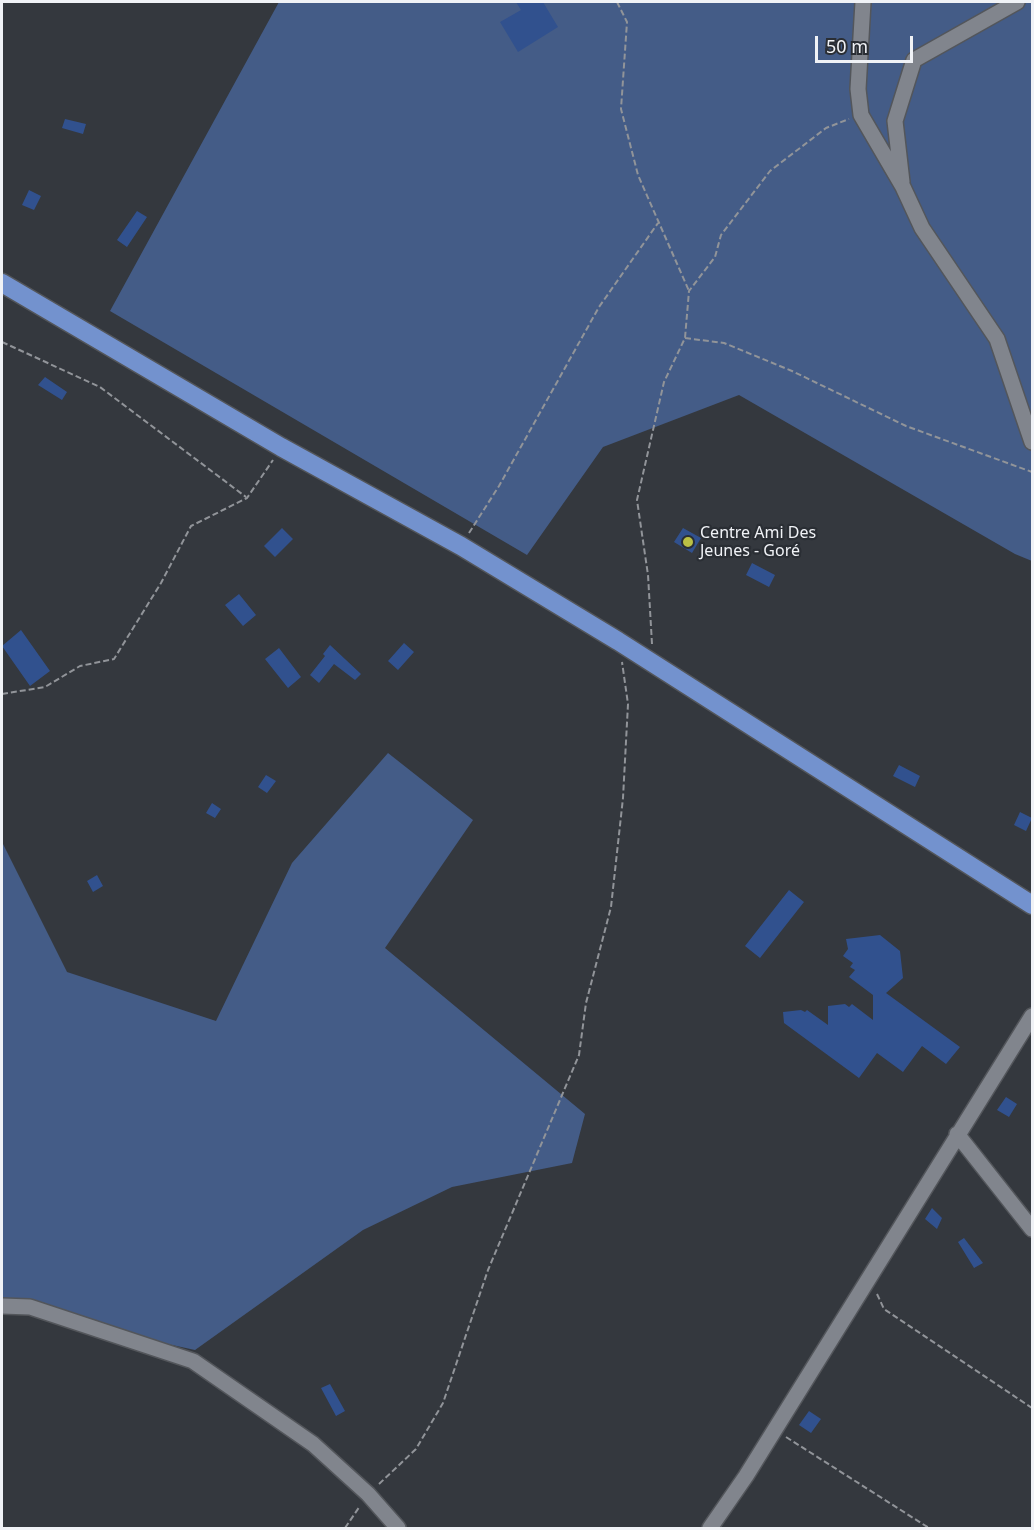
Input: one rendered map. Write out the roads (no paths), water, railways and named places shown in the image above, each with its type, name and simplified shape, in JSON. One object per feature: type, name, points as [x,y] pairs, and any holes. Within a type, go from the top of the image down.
[{"type":"main road","points":[[2,283],[281,447],[461,546],[618,641],[1032,906]]},
{"type":"street","points":[[863,2],[858,89],[861,115],[903,187],[922,228],[997,339],[1032,442]]},
{"type":"street","points":[[903,187],[896,121],[914,60],[1017,2]]},
{"type":"street","points":[[710,1528],[1032,1016]]},
{"type":"street","points":[[957,1134],[1032,1229]]},
{"type":"street","points":[[2,1306],[30,1307],[193,1361],[313,1444],[368,1494],[398,1528]]},
{"type":"place","name":"Centre Ami Des Jeunes - Goré","points":[[688,542]]}]
